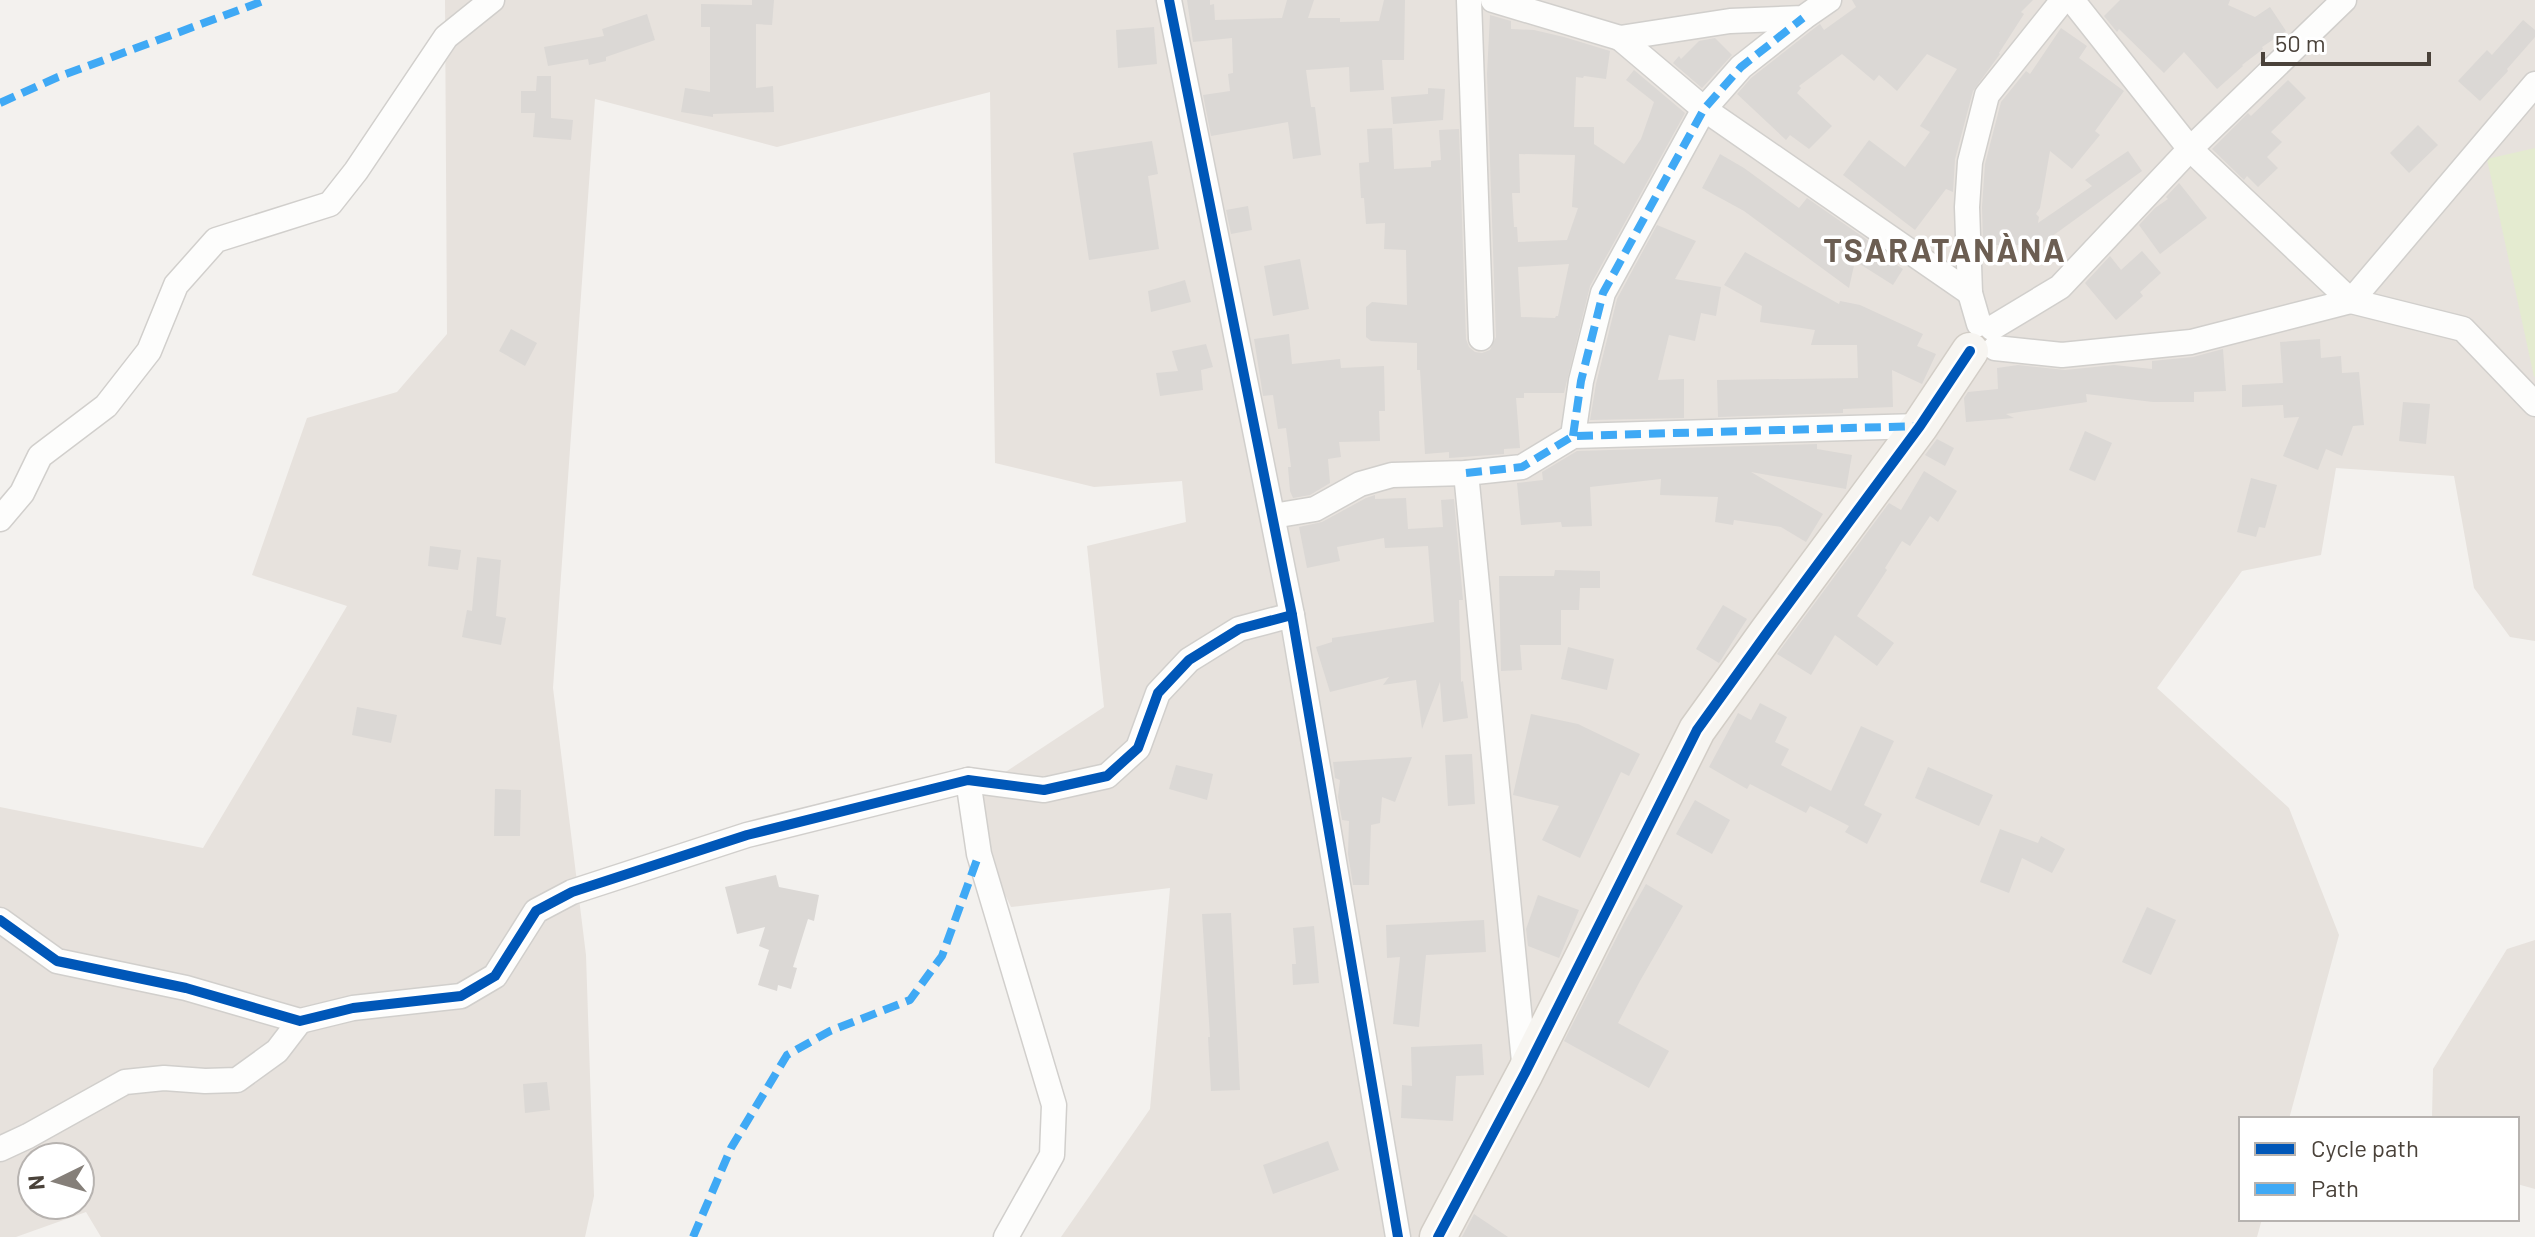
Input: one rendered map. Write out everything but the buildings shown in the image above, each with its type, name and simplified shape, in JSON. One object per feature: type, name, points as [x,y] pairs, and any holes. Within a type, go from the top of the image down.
[{"type":"street","points":[[0,519],[22,493],[40,456],[106,406],[149,351],[176,285],[216,240],[330,204],[356,171],[446,37],[492,0]]},
{"type":"street","points":[[1169,0],[1292,615],[1398,1237]]},
{"type":"street","points":[[1469,0],[1481,338]]},
{"type":"street","points":[[1493,0],[1620,38],[1704,109],[1970,293]]},
{"type":"street","points":[[1573,436],[1581,381],[1603,293],[1704,109],[1741,67],[1829,0]]},
{"type":"street","points":[[1984,338],[1970,293],[1967,207],[1970,162],[1987,95],[2063,0]]},
{"type":"street","points":[[2072,0],[2190,149],[2351,301]]},
{"type":"street","points":[[1438,1237],[1525,1073],[1697,730],[1769,630],[1984,338],[2060,287],[2190,149],[2344,0]]},
{"type":"street","points":[[1620,38],[1730,21],[1803,18]]},
{"type":"street","points":[[2351,301],[2535,84]]},
{"type":"street","points":[[1984,338],[2062,355],[2191,342],[2351,301],[2463,329],[2535,404]]},
{"type":"street","points":[[1273,516],[1315,509],[1360,484],[1392,475],[1466,473],[1522,467],[1573,436],[1920,426]]},
{"type":"street","points":[[1466,473],[1525,1073]]},
{"type":"street","points":[[0,920],[57,961],[186,988],[300,1021],[353,1008],[461,996],[495,976],[536,911],[572,892],[747,835],[968,780],[1044,790],[1107,776],[1138,748],[1158,693],[1189,660],[1239,629],[1292,615]]},
{"type":"street","points":[[968,780],[979,854],[1054,1105],[1052,1155],[1006,1237]]},
{"type":"street","points":[[0,1149],[125,1082],[164,1078],[237,1080],[277,1051],[300,1021]]},
{"type":"shaded area","points":[[445,0],[2535,0],[2535,641],[2510,637],[2474,588],[2454,476],[2336,468],[2321,555],[2242,571],[2157,688],[2289,808],[2339,935],[2290,1117],[2239,1117],[2239,1221],[2261,1221],[2257,1237],[1061,1237],[1150,1109],[1170,888],[1011,907],[960,802],[1104,707],[1087,546],[1186,522],[1182,481],[1094,487],[995,463],[990,92],[777,147],[595,99],[553,688],[586,955],[594,1196],[585,1237],[101,1237],[91,1221],[96,1221],[96,1141],[16,1141],[16,1221],[61,1221],[16,1237],[0,1237],[0,807],[203,848],[347,606],[252,575],[307,418],[397,392],[447,334]]},
{"type":"shaded area","points":[[2535,940],[2535,1189],[2519,1185],[2519,1117],[2432,1117],[2433,1069],[2507,949]]},
{"type":"green space","points":[[2535,148],[2535,376],[2534,377],[2487,159]]},
{"type":"marked path","points":[[0,103],[58,77],[266,0]]},
{"type":"marked path","points":[[1573,436],[1581,381],[1603,293],[1704,109],[1741,67],[1803,18]]},
{"type":"marked path","points":[[1466,473],[1522,467],[1573,436],[1920,426]]},
{"type":"marked path","points":[[693,1237],[731,1148],[787,1055],[830,1031],[910,1000],[942,956],[979,854]]},
{"type":"cycle path","points":[[1169,0],[1292,615],[1398,1237]]},
{"type":"cycle path","points":[[1438,1237],[1525,1073],[1697,730],[1920,426],[1970,351]]},
{"type":"cycle path","points":[[0,920],[57,961],[186,988],[300,1021],[353,1008],[461,996],[495,976],[536,911],[572,892],[747,835],[968,780],[1044,790],[1107,776],[1138,748],[1158,693],[1189,660],[1239,629],[1292,615]]},
{"type":"district","name":"TSARATANÀNA","points":[[1945,249]]}]
